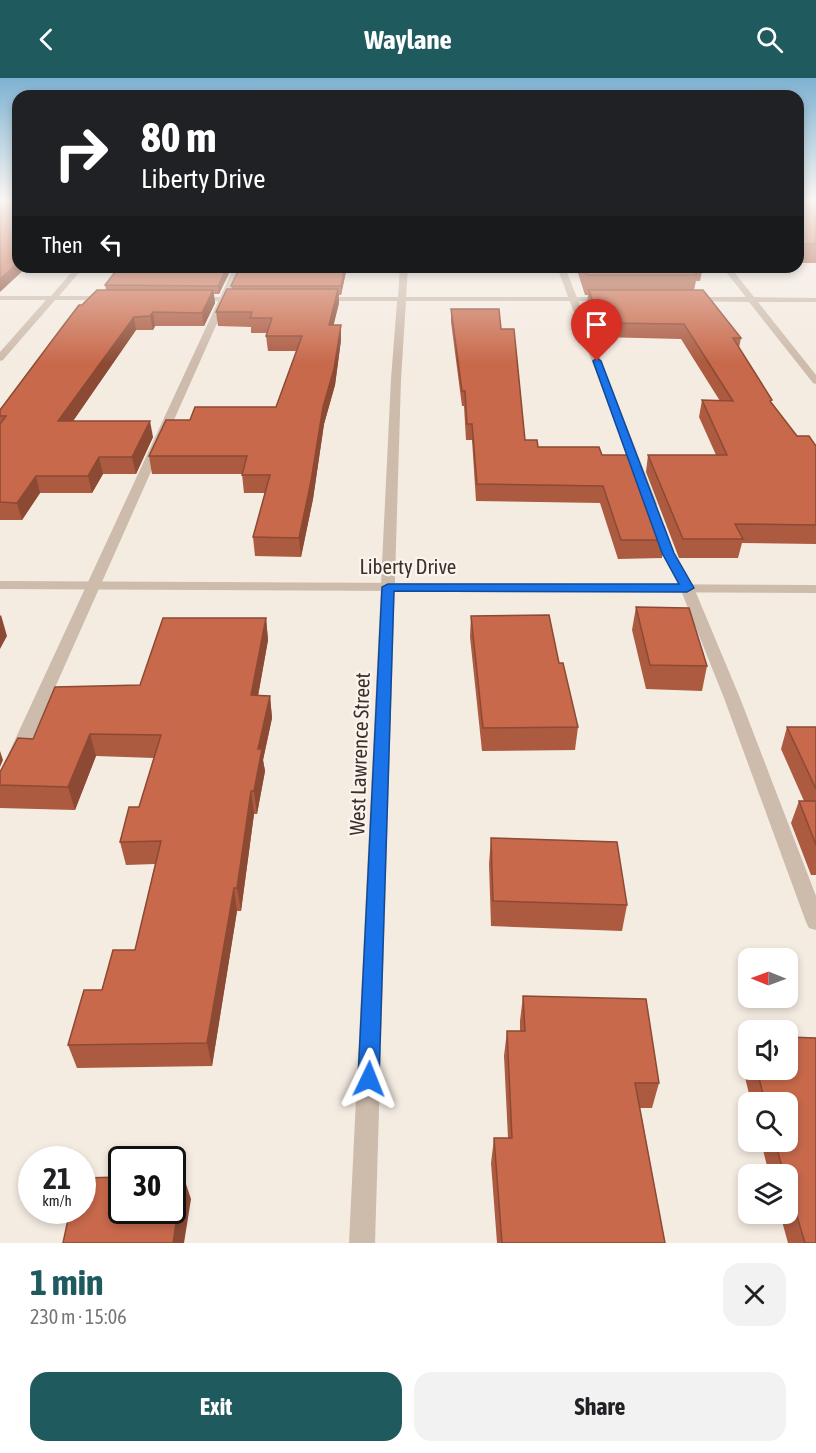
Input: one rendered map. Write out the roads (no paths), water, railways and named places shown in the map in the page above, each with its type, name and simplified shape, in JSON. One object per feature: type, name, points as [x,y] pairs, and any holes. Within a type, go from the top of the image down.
[{"type":"street","points":[[0,358],[75,273]]},
{"type":"street","points":[[0,791],[235,273]]},
{"type":"street","name":"West Lawrence Street","points":[[362,1243],[396,379],[404,273]]},
{"type":"street","points":[[563,273],[668,553],[687,588],[732,698],[816,922]]},
{"type":"street","points":[[731,273],[816,381]]},
{"type":"street","points":[[0,298],[117,299]]},
{"type":"street","points":[[187,299],[256,299]]},
{"type":"street","points":[[313,299],[621,299]]},
{"type":"street","points":[[681,299],[816,300]]},
{"type":"street","name":"Liberty Drive","points":[[0,585],[816,589]]}]
